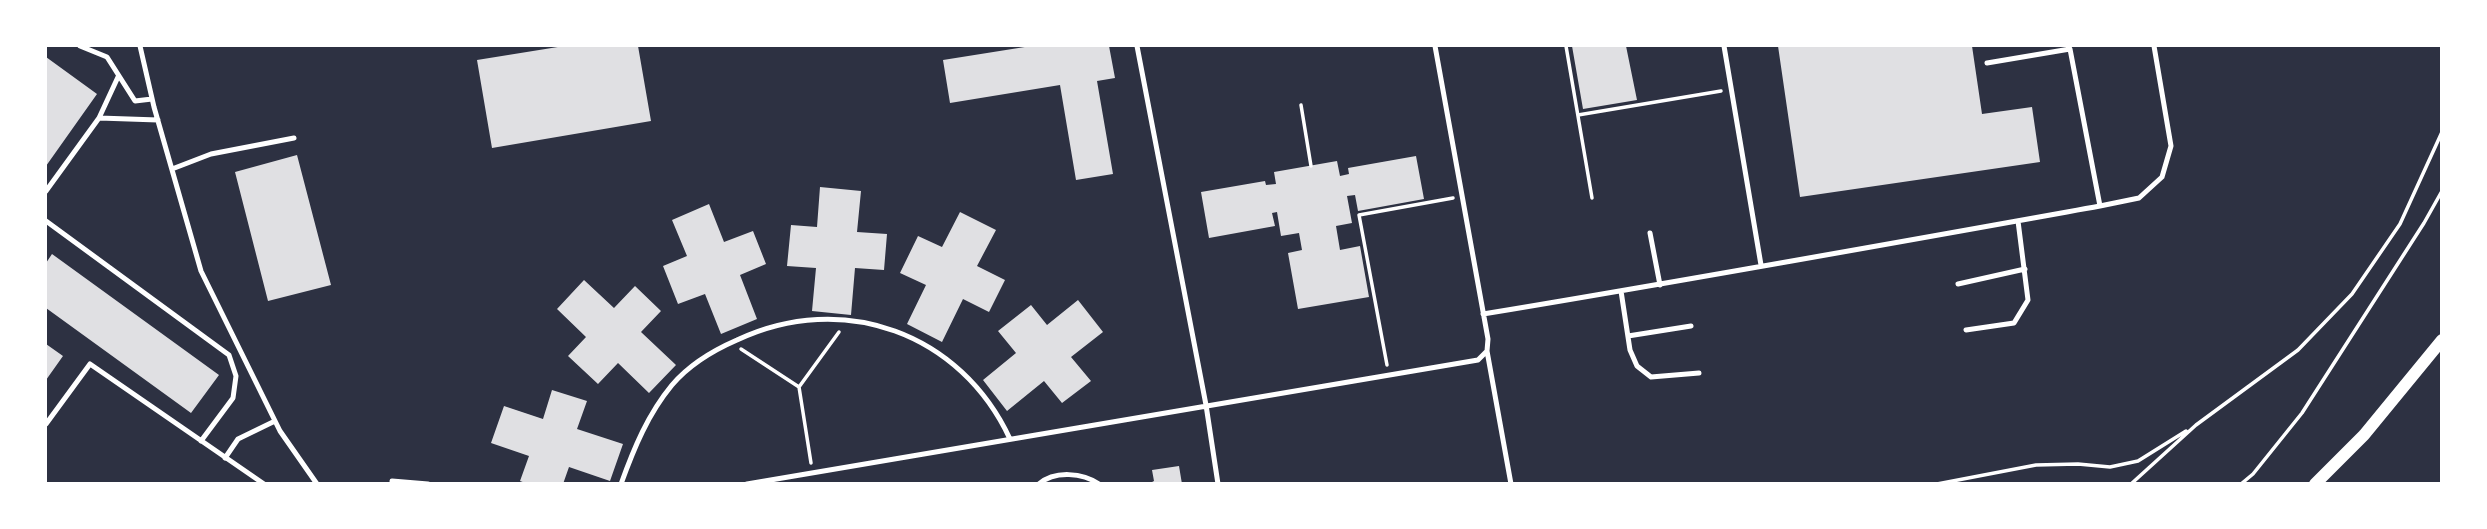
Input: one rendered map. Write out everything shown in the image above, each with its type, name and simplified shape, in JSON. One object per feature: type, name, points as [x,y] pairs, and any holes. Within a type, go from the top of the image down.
[{"type":"street","points":[[2315,484],[2364,435],[2441,340]]},
{"type":"lane","points":[[80,46],[107,57],[135,102],[152,99]]},
{"type":"lane","points":[[140,46],[152,99],[201,271],[275,421],[317,484]]},
{"type":"lane","points":[[1137,46],[1219,484]]},
{"type":"lane","points":[[1435,46],[1488,339],[1487,351],[1511,484]]},
{"type":"lane","points":[[1724,46],[1761,265]]},
{"type":"lane","points":[[1483,314],[1660,285],[2139,198],[2162,177],[2171,146],[2154,46]]},
{"type":"lane","points":[[1987,63],[2070,47],[2100,206]]},
{"type":"lane","points":[[46,191],[99,118],[118,77]]},
{"type":"lane","points":[[99,118],[158,120]]},
{"type":"lane","points":[[172,169],[211,154],[294,138]]},
{"type":"lane","points":[[46,221],[229,355],[236,376],[233,398],[201,441]]},
{"type":"lane","points":[[1966,330],[2014,323],[2028,300],[2018,221]]},
{"type":"lane","points":[[1650,233],[1660,285]]},
{"type":"lane","points":[[1958,284],[2025,270]]},
{"type":"lane","points":[[1621,291],[1630,350],[1637,366],[1651,377],[1699,373]]},
{"type":"lane","points":[[621,484],[646,422],[674,383],[715,350],[762,328],[793,321],[838,319],[885,327],[926,344],[965,373],[999,414],[1010,439]]},
{"type":"lane","points":[[1628,336],[1691,326]]},
{"type":"lane","points":[[747,484],[1478,360],[1487,351]]},
{"type":"lane","points":[[46,424],[90,364],[264,484]]},
{"type":"lane","points":[[225,458],[238,439],[275,421]]},
{"type":"lane","points":[[1039,484],[1045,479],[1079,474],[1099,484]]},
{"type":"lane","points":[[392,481],[428,484]]},
{"type":"path","points":[[1566,46],[1592,198]]},
{"type":"path","points":[[1578,114],[1731,89]]},
{"type":"path","points":[[1301,105],[1311,166]]},
{"type":"path","points":[[1937,484],[2036,465],[2078,464],[2110,467],[2138,461],[2196,425],[2298,350],[2352,294],[2400,224],[2441,132]]},
{"type":"path","points":[[2241,484],[2253,474],[2302,413],[2424,223],[2441,191]]},
{"type":"path","points":[[1389,375],[1359,215],[1462,197]]},
{"type":"path","points":[[812,472],[799,387],[848,321]]},
{"type":"path","points":[[732,342],[799,387]]},
{"type":"path","points":[[2132,484],[2196,425]]},
{"type":"building","points":[[564,46],[638,46],[651,121],[492,148],[477,60]]},
{"type":"building","points":[[1031,46],[1109,46],[1115,78],[1097,81],[1113,174],[1076,180],[1060,85],[950,103],[943,60]]},
{"type":"building","points":[[1572,46],[1626,46],[1637,100],[1583,109]]},
{"type":"building","points":[[1778,46],[1972,46],[1982,114],[2032,107],[2040,162],[1800,197]]},
{"type":"building","points":[[46,57],[97,94],[46,166]]},
{"type":"building","points":[[297,155],[331,285],[268,301],[235,172]]},
{"type":"building","points":[[1416,156],[1424,199],[1358,211],[1355,195],[1347,196],[1352,223],[1336,226],[1340,250],[1360,246],[1369,297],[1298,309],[1288,253],[1302,250],[1299,233],[1281,236],[1277,212],[1272,213],[1275,226],[1209,238],[1201,192],[1265,181],[1266,185],[1276,184],[1274,172],[1337,161],[1340,176],[1349,174],[1348,168]]},
{"type":"building","points":[[820,187],[861,191],[857,232],[887,234],[884,270],[855,268],[851,315],[812,311],[816,268],[787,266],[791,225],[817,227]]},
{"type":"building","points":[[709,204],[724,242],[753,231],[766,264],[740,275],[757,319],[721,334],[705,294],[678,304],[663,266],[687,256],[672,220]]},
{"type":"building","points":[[960,212],[996,230],[977,266],[1005,280],[989,312],[963,299],[942,342],[907,324],[926,285],[900,273],[918,236],[942,247]]},
{"type":"building","points":[[52,254],[219,375],[191,413],[46,308],[46,263]]},
{"type":"building","points":[[584,280],[614,308],[635,286],[661,311],[641,332],[676,365],[649,393],[618,363],[598,384],[568,356],[586,337],[557,309]]},
{"type":"building","points":[[1078,300],[1103,332],[1071,357],[1091,381],[1062,403],[1044,381],[1007,411],[983,380],[1016,353],[998,331],[1031,305],[1047,325]]},
{"type":"building","points":[[46,344],[63,356],[46,380]]},
{"type":"building","points":[[552,390],[587,401],[577,429],[623,444],[610,481],[569,467],[563,484],[528,484],[520,481],[529,456],[491,443],[504,406],[543,419]]},
{"type":"building","points":[[1179,466],[1182,484],[1148,484],[1154,481],[1152,470]]}]
